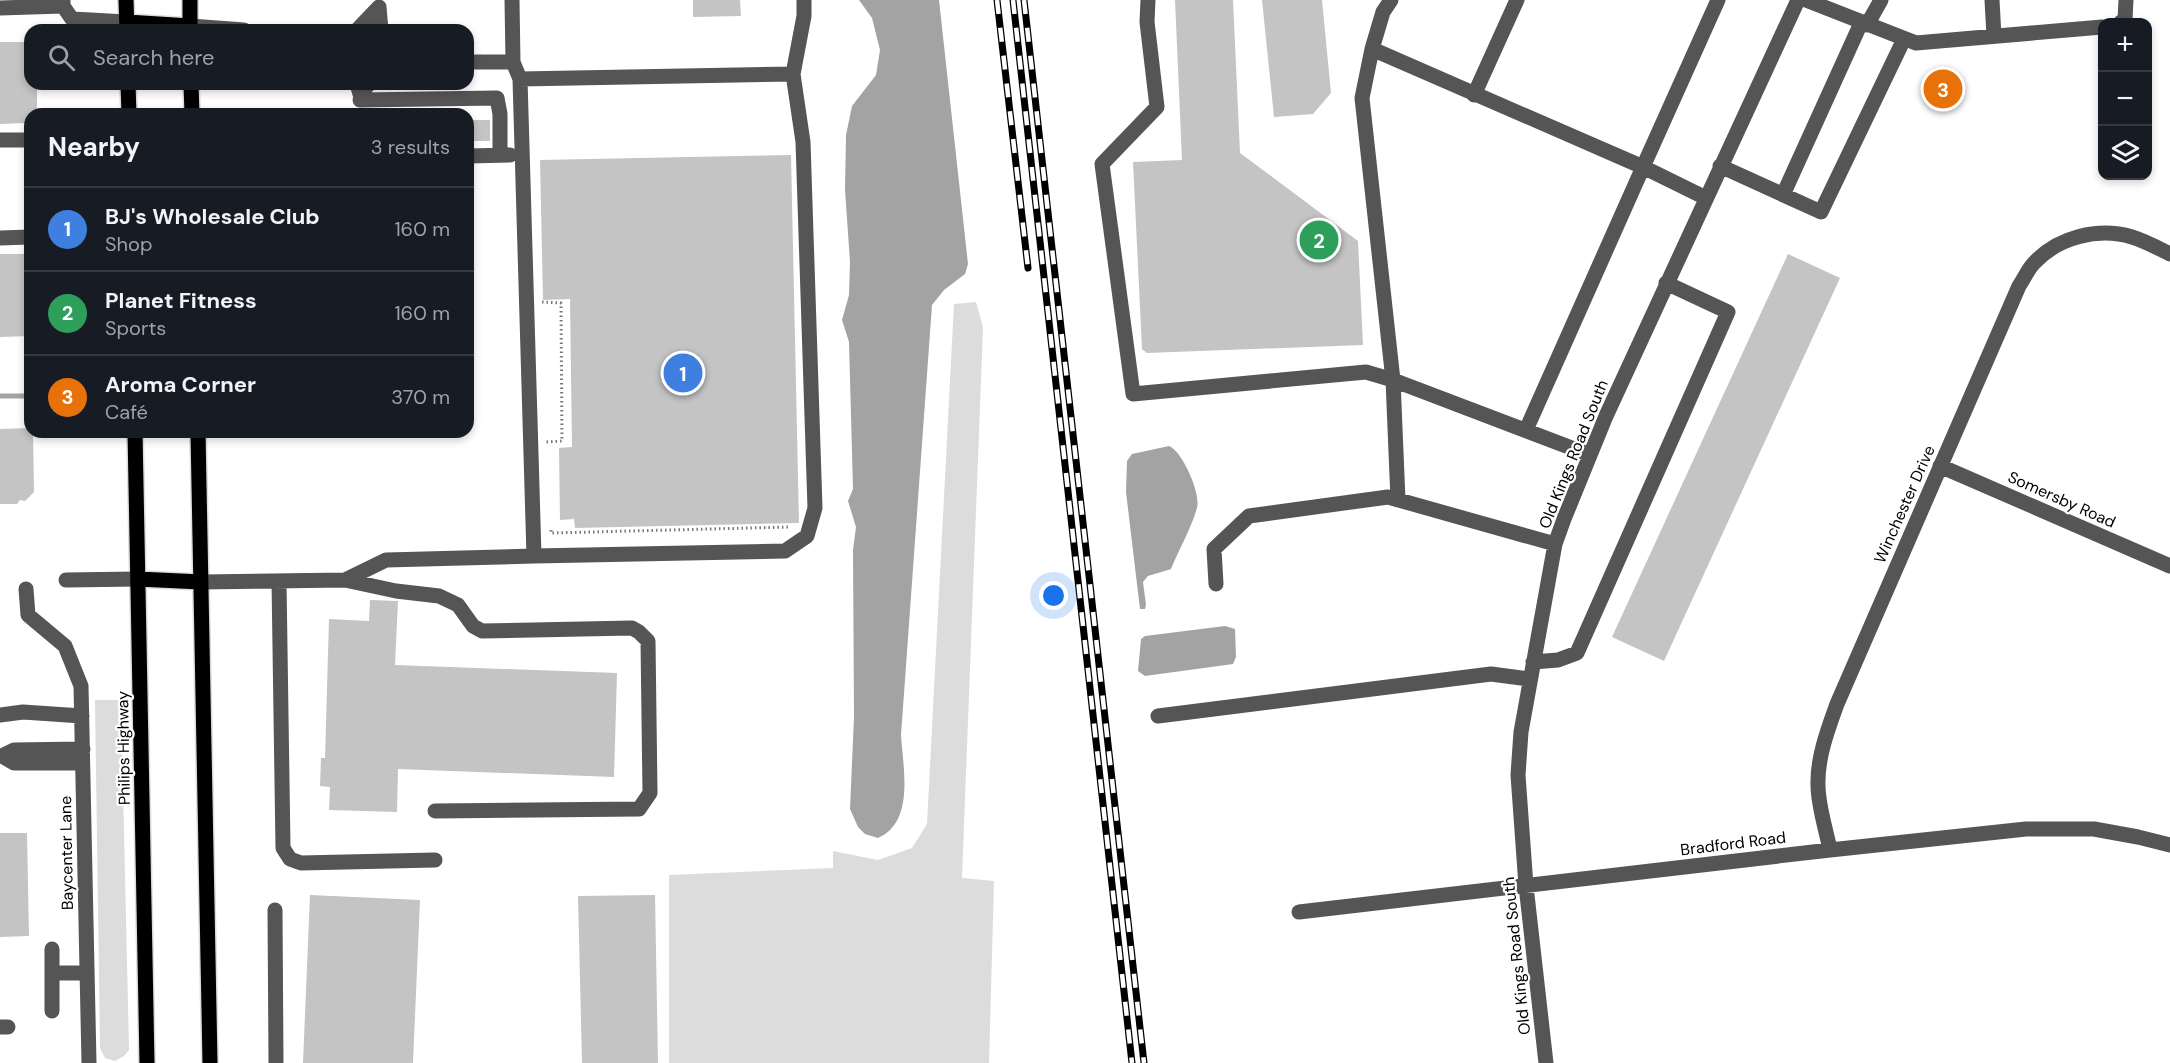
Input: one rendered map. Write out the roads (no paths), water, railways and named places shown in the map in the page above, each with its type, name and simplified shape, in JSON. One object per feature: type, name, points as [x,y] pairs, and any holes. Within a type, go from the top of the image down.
[{"type":"main road","points":[[126,0],[127,24]]},
{"type":"main road","points":[[190,0],[190,24]]},
{"type":"main road","points":[[128,90],[129,108]]},
{"type":"main road","points":[[191,90],[192,108]]},
{"type":"main road","name":"Philips Highway","points":[[135,438],[147,1063]]},
{"type":"main road","points":[[198,438],[210,1063]]},
{"type":"main road","points":[[138,579],[201,582]]},
{"type":"street","points":[[512,0],[513,62],[520,79],[534,556]]},
{"type":"street","points":[[345,580],[386,560],[785,551],[807,536],[815,508],[803,142],[793,74],[804,16],[804,0]]},
{"type":"street","points":[[1148,0],[1147,22],[1157,107],[1102,164],[1133,394],[1366,372],[1590,455]]},
{"type":"street","points":[[1391,0],[1383,12],[1372,49],[1362,98],[1392,380],[1398,500]]},
{"type":"street","points":[[1474,95],[1517,0]]},
{"type":"street","points":[[1526,430],[1718,0]]},
{"type":"street","name":"Old Kings Road South","points":[[1546,1063],[1526,886],[1518,775],[1521,732],[1529,679],[1556,544],[1590,455],[1666,283],[1798,0]]},
{"type":"street","points":[[1806,0],[1916,43],[2098,27]]},
{"type":"street","points":[[1783,195],[1864,24],[1881,0]]},
{"type":"street","points":[[1992,0],[1994,36]]},
{"type":"street","points":[[2125,18],[2126,0]]},
{"type":"street","points":[[0,8],[63,3],[72,19],[111,24]]},
{"type":"street","points":[[362,24],[379,4]]},
{"type":"street","points":[[379,4],[381,24]]},
{"type":"street","points":[[1720,166],[1821,212],[1904,39]]},
{"type":"street","points":[[1372,49],[1642,167],[1706,198]]},
{"type":"street","points":[[474,62],[513,62]]},
{"type":"street","points":[[520,79],[793,74]]},
{"type":"street","points":[[360,100],[383,107],[496,98],[500,114],[500,155]]},
{"type":"street","points":[[0,140],[24,140]]},
{"type":"street","points":[[474,156],[522,155]]},
{"type":"street","name":"Winchester Drive","points":[[1830,850],[1818,786],[1827,729],[2019,286],[2033,263],[2055,246],[2084,235],[2112,233],[2133,237],[2170,254]]},
{"type":"street","points":[[0,238],[24,237]]},
{"type":"street","points":[[1533,662],[1558,660],[1577,654],[1728,312],[1666,283]]},
{"type":"street","name":"Somersby Road","points":[[1940,466],[2170,566]]},
{"type":"street","points":[[1216,584],[1214,549],[1249,516],[1388,497],[1556,544]]},
{"type":"street","points":[[66,580],[138,579]]},
{"type":"street","points":[[201,582],[345,580],[396,591],[439,596],[458,605],[473,626],[482,631],[632,628],[648,641],[650,793],[639,809],[435,811]]},
{"type":"street","points":[[279,581],[283,849],[290,859],[301,863],[435,860]]},
{"type":"street","name":"Baycenter Lane","points":[[26,589],[28,615],[65,646],[81,686],[89,1063]]},
{"type":"street","points":[[1158,716],[1491,674],[1529,679]]},
{"type":"street","points":[[0,715],[23,712],[82,716]]},
{"type":"street","points":[[1,756],[14,763],[82,756]]},
{"type":"street","name":"Bradford Road","points":[[1299,912],[2026,829],[2094,830],[2170,845]]},
{"type":"street","points":[[274,910],[276,1063]]},
{"type":"street","points":[[52,949],[52,1011]]},
{"type":"street","points":[[52,973],[87,973]]},
{"type":"waterway","points":[[0,396],[24,396]]},
{"type":"railway","points":[[997,0],[1028,268]]},
{"type":"railway","points":[[1013,0],[1132,1063]]},
{"type":"railway","points":[[1024,0],[1144,1063]]},
{"type":"place","name":"Aroma Corner","points":[[1943,89]]},
{"type":"place","name":"Planet Fitness","points":[[1319,240]]},
{"type":"place","name":"BJ's Wholesale Club","points":[[683,373]]}]
